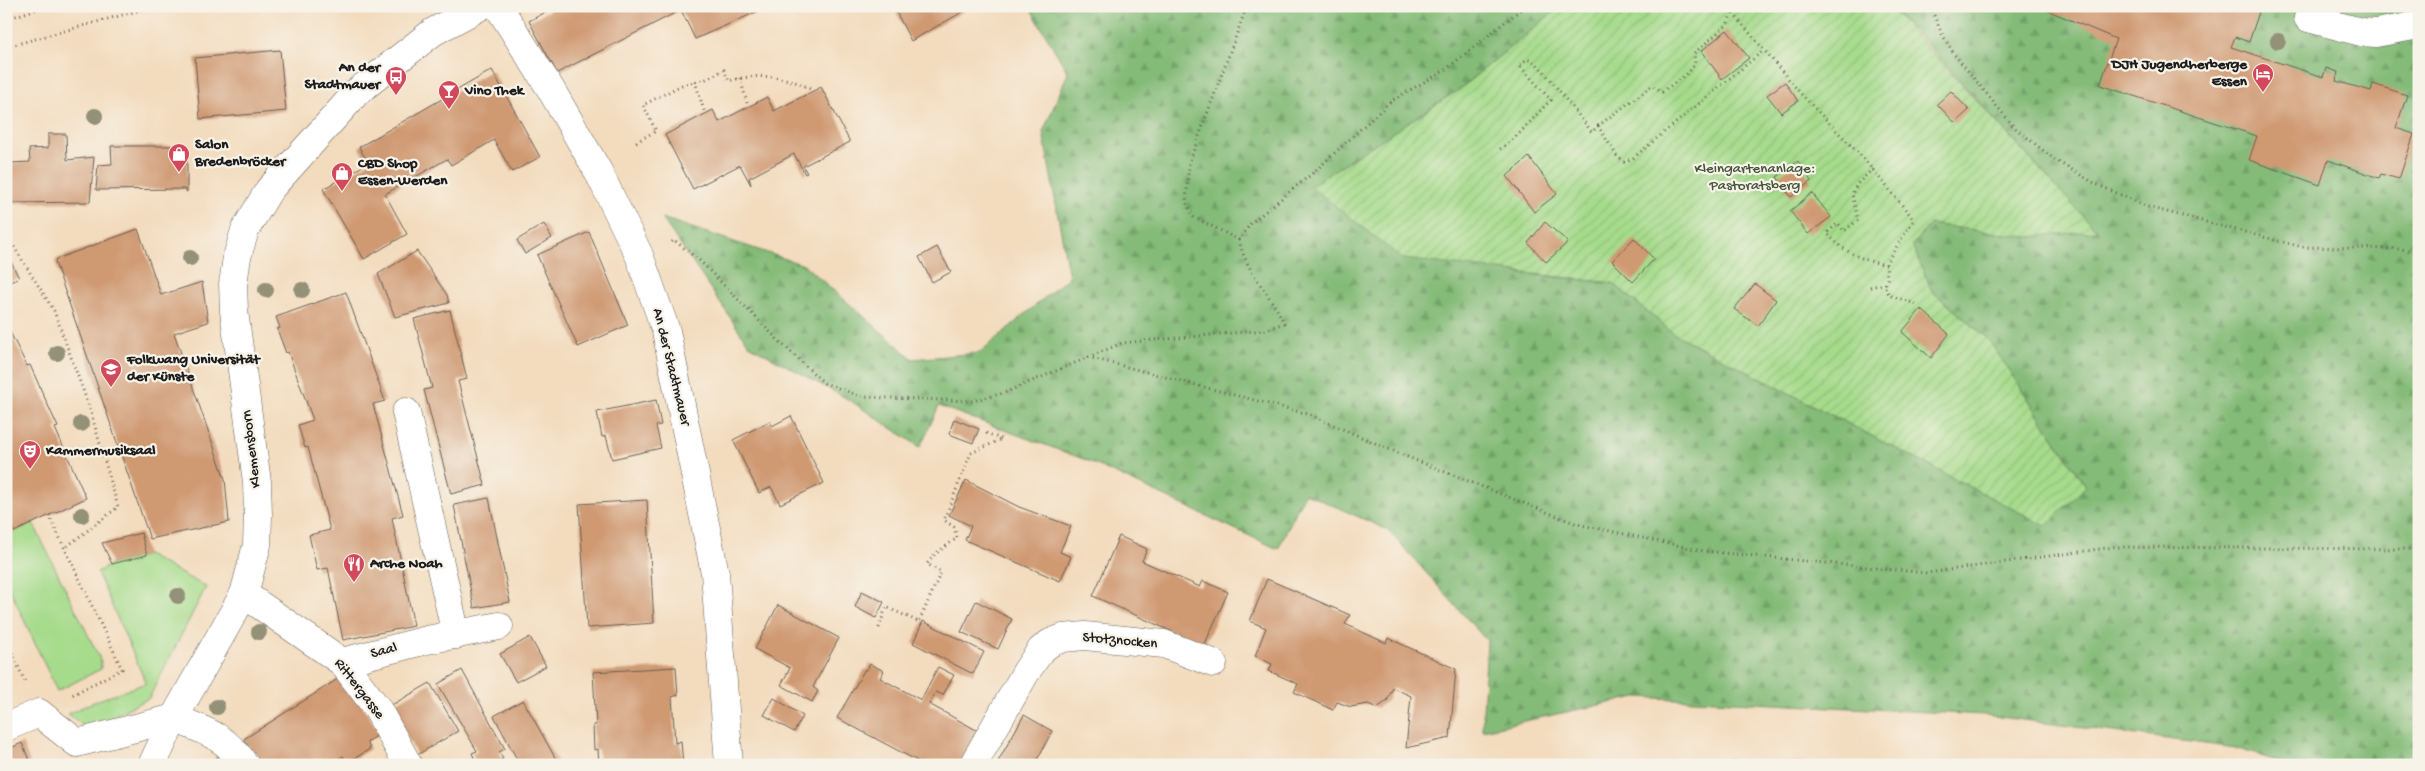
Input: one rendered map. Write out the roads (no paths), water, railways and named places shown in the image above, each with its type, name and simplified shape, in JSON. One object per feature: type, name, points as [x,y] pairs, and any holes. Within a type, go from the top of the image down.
[{"type":"street","name":"Klemensborn","points":[[152,765],[174,718],[244,594],[257,545],[257,482],[234,311],[234,273],[245,230],[269,190],[356,92],[433,32],[481,6]]},
{"type":"street","name":"An der Stadtmauer","points":[[498,6],[550,88],[598,171],[639,255],[666,331],[715,574],[729,765]]},
{"type":"street","points":[[2308,18],[2360,32],[2376,33],[2419,25]]},
{"type":"street","points":[[406,412],[456,635]]},
{"type":"street","name":"Rittergasse","points":[[244,594],[342,662],[377,708],[408,765]]},
{"type":"street","name":"Saal","points":[[342,662],[427,640],[499,626]]},
{"type":"street","name":"Stotznocken","points":[[973,765],[1026,672],[1041,650],[1050,643],[1063,638],[1085,636],[1164,644],[1213,663]]},
{"type":"street","points":[[6,727],[39,712],[77,743],[174,718],[210,733],[232,747],[246,765]]},
{"type":"place","name":"DJH Jugendherberge Essen","points":[[2263,93]]},
{"type":"place","name":"An der Stadtmauer","points":[[396,96]]},
{"type":"place","name":"Vino Thek","points":[[449,110]]},
{"type":"place","name":"Salon Bredenbröcker","points":[[179,173]]},
{"type":"place","name":"CBD Shop Essen-Werden","points":[[342,192]]},
{"type":"place","name":"Folkwang Universität der Künste","points":[[111,388]]},
{"type":"place","name":"Kammermusiksaal","points":[[30,470]]},
{"type":"place","name":"Arche Noah","points":[[354,583]]},
{"type":"park label","name":"Kleingartenanlage: Pastoratsberg","points":[[1755,178]]}]
